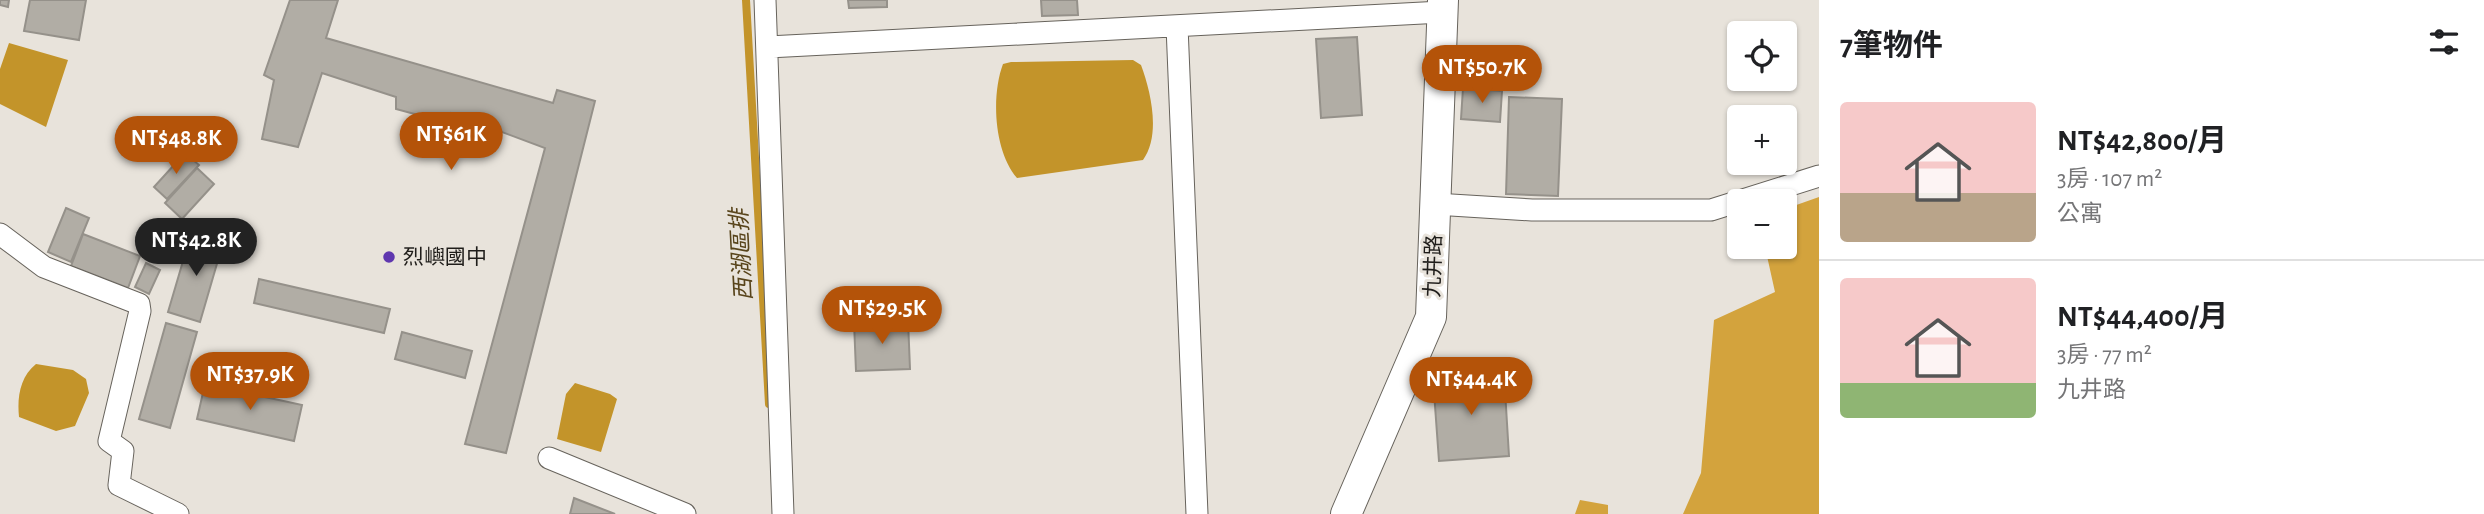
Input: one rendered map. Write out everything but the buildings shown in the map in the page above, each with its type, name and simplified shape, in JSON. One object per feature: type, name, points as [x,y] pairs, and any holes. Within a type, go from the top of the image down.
[{"type":"main road","name":"九井路","points":[[1346,514],[1431,317],[1443,6]]},
{"type":"street","points":[[765,0],[783,514]]},
{"type":"street","points":[[768,47],[1177,26],[1443,6]]},
{"type":"street","points":[[1177,26],[1197,514]]},
{"type":"street","points":[[1435,204],[1531,210],[1711,210],[1819,176]]},
{"type":"street","points":[[0,234],[44,267],[139,304],[140,311],[109,441],[123,451],[118,485],[178,514]]},
{"type":"street","points":[[549,458],[685,514]]},
{"type":"shaded area","points":[[9,43],[68,60],[46,127],[0,104],[0,69]]},
{"type":"shaded area","points":[[1133,60],[1141,65],[1152,113],[1152,138],[1143,160],[1017,178],[1003,153],[997,123],[997,92],[1003,64]]},
{"type":"shaded area","points":[[1819,197],[1819,514],[1683,514],[1701,473],[1714,320],[1775,292],[1768,259],[1797,259],[1797,205]]},
{"type":"shaded area","points":[[36,364],[73,370],[86,379],[89,393],[75,426],[56,431],[19,417],[21,388],[26,375]]},
{"type":"shaded area","points":[[575,383],[610,394],[617,399],[601,452],[557,439],[566,394]]},
{"type":"shaded area","points":[[1580,500],[1608,505],[1608,514],[1575,514]]},
{"type":"waterway","name":"西湖區排","points":[[746,0],[769,404]]},
{"type":"place","name":"烈嶼國中","points":[[389,257]]}]
